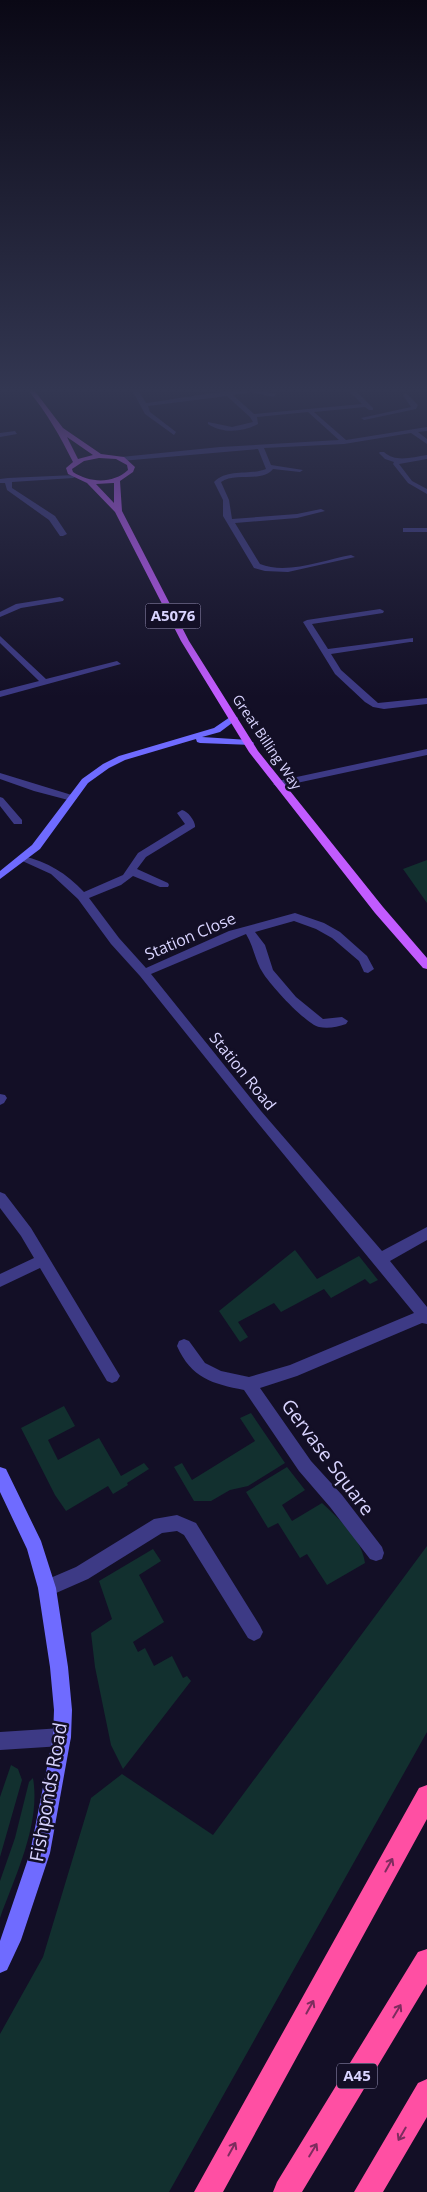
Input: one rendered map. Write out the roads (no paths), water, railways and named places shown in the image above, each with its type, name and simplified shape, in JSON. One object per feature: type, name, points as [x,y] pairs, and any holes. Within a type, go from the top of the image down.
[{"type":"highway","points":[[208,2192],[427,1796]]},
{"type":"highway","name":"A45","points":[[287,2192],[427,1961]]},
{"type":"highway","points":[[368,2192],[427,2092]]},
{"type":"main road","name":"Great Billing Way","points":[[100,492],[118,511],[186,640],[249,743],[278,784],[379,910],[427,965]]},
{"type":"main road","name":"Great Billing Way","points":[[117,492],[118,511]]},
{"type":"street","points":[[14,492],[52,518],[63,534]]},
{"type":"street","points":[[223,492],[226,500],[227,516],[257,566],[265,570],[298,568],[351,557]]},
{"type":"street","points":[[230,521],[297,516],[321,512]]},
{"type":"street","points":[[406,530],[427,530]]},
{"type":"street","points":[[0,615],[10,609],[60,599]]},
{"type":"street","points":[[380,611],[307,622],[338,672],[376,705],[394,706],[427,701]]},
{"type":"street","points":[[0,638],[44,682]]},
{"type":"street","points":[[326,652],[410,640]]},
{"type":"street","points":[[0,694],[117,664]]},
{"type":"street","points":[[0,876],[36,847],[85,781],[106,766],[137,753],[217,730],[233,718]]},
{"type":"street","points":[[187,740],[225,740],[249,743]]},
{"type":"street","points":[[278,784],[427,752]]},
{"type":"street","points":[[0,776],[37,789],[72,798]]},
{"type":"street","points":[[0,800],[18,822]]},
{"type":"street","points":[[182,813],[191,825]]},
{"type":"street","points":[[82,897],[117,883],[132,871],[142,855],[191,825],[202,825]]},
{"type":"street","name":"Station Road","points":[[23,859],[43,865],[55,872],[82,897],[115,941],[144,973],[257,1114],[426,1316]]},
{"type":"street","points":[[132,871],[164,885]]},
{"type":"street","name":"Station Close","points":[[144,973],[233,934],[288,917],[304,919],[336,935],[363,959],[368,969]]},
{"type":"street","name":"Station Close","points":[[248,929],[259,945],[268,972],[292,1000],[320,1023],[328,1024],[342,1021]]},
{"type":"street","points":[[0,1198],[26,1232],[112,1376]]},
{"type":"street","points":[[380,1259],[427,1233]]},
{"type":"street","points":[[0,1281],[43,1260]]},
{"type":"street","name":"Gervase Square","points":[[184,1346],[200,1368],[219,1378],[249,1384],[292,1371],[426,1316]]},
{"type":"street","name":"Gervase Square","points":[[249,1384],[305,1466],[336,1500],[376,1553]]},
{"type":"street","name":"Fishponds Road","points":[[0,1475],[35,1548],[47,1588],[63,1710],[62,1737],[40,1853],[11,1940],[0,1963]]},
{"type":"street","points":[[47,1588],[82,1572],[160,1525],[177,1522],[190,1529],[254,1632]]},
{"type":"street","points":[[0,1741],[62,1737]]}]
